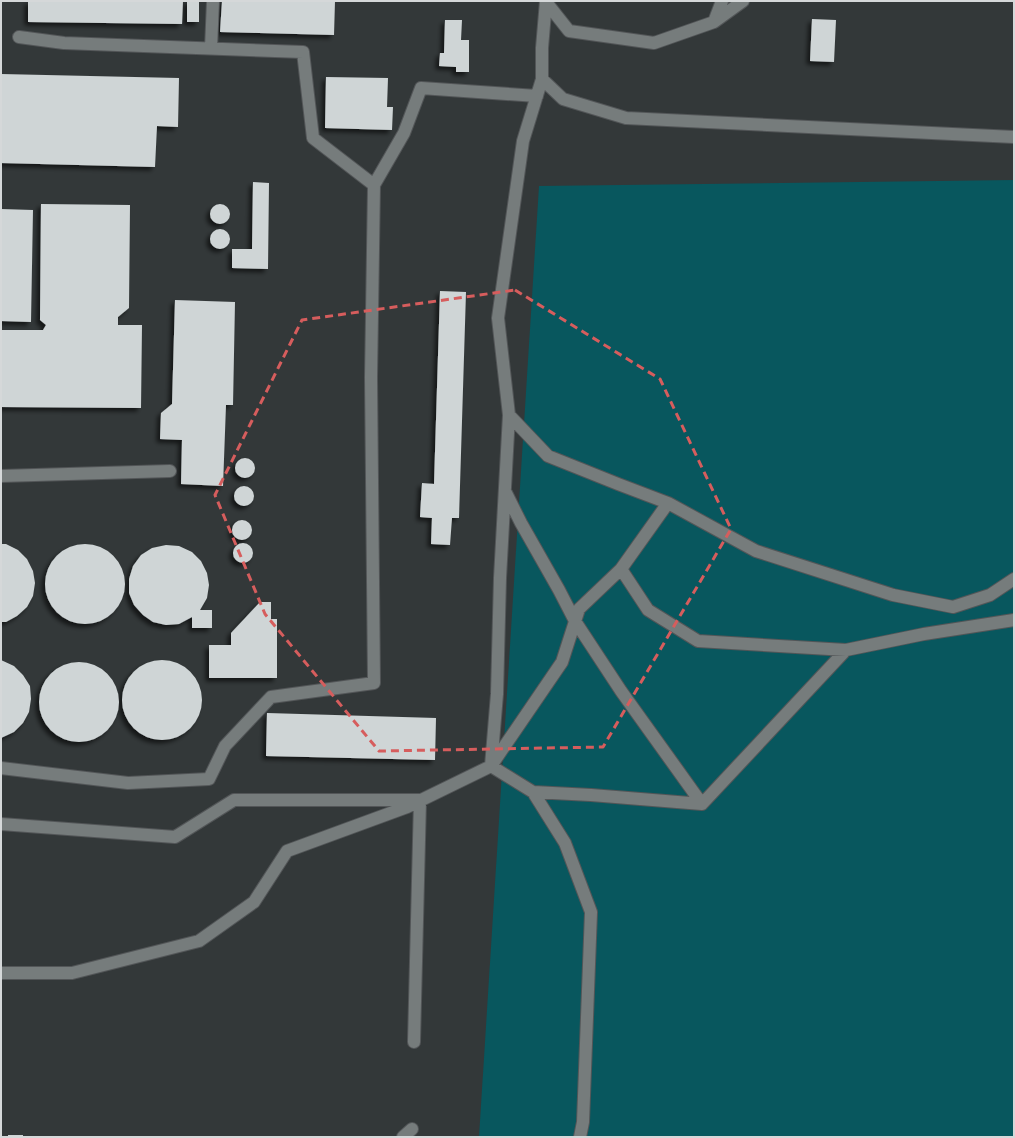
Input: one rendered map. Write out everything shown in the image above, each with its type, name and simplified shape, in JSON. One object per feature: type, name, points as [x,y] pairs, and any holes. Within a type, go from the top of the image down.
[{"type":"lane","points":[[211,48],[213,1]]},
{"type":"lane","points":[[714,22],[722,1]]},
{"type":"lane","points":[[546,2],[569,31],[654,43],[714,22],[743,1]]},
{"type":"lane","points":[[491,766],[497,694],[500,578],[509,415],[498,318],[523,141],[542,79],[542,48],[546,2]]},
{"type":"lane","points":[[19,37],[64,43],[303,52],[313,138],[374,185]]},
{"type":"lane","points":[[542,79],[563,99],[626,118],[1014,137]]},
{"type":"lane","points":[[1,768],[128,782],[209,779],[225,746],[271,697],[374,682],[371,378],[374,185],[404,134],[421,88],[537,96]]},
{"type":"lane","points":[[509,415],[548,456],[668,503],[756,551],[893,595],[953,606],[990,595],[1014,578]]},
{"type":"lane","points":[[1,476],[170,471]]},
{"type":"lane","points":[[505,490],[520,523],[559,590],[575,621],[621,691],[702,804]]},
{"type":"lane","points":[[1,973],[72,973],[199,941],[254,902],[287,851],[407,807],[491,766],[562,662],[579,609],[621,569],[668,503]]},
{"type":"lane","points":[[621,569],[648,610],[698,640],[846,650],[924,634],[1014,620]]},
{"type":"lane","points":[[702,804],[846,650]]},
{"type":"lane","points":[[491,766],[533,792],[565,843],[591,912],[583,1122],[580,1137]]},
{"type":"lane","points":[[533,792],[702,804]]},
{"type":"lane","points":[[1,824],[175,837],[234,800],[420,800]]},
{"type":"lane","points":[[414,1042],[420,800]]},
{"type":"highlighted area","points":[[515,290],[660,379],[731,529],[603,747],[379,751],[265,614],[215,495],[302,320]]},
{"type":"shaded area","points":[[1014,180],[1014,1137],[479,1137],[539,186]]},
{"type":"building","points":[[28,1],[183,1],[182,24],[28,22]]},
{"type":"building","points":[[187,1],[199,1],[199,22],[187,22]]},
{"type":"building","points":[[222,1],[335,1],[334,35],[220,32]]},
{"type":"building","points":[[812,19],[836,20],[834,62],[810,61]]},
{"type":"building","points":[[445,20],[462,20],[461,40],[469,40],[469,72],[456,72],[456,67],[439,66],[440,53],[444,53]]},
{"type":"building","points":[[1,74],[179,78],[178,127],[157,126],[155,167],[1,163]]},
{"type":"building","points":[[326,77],[388,78],[387,107],[393,107],[392,130],[325,128]]},
{"type":"building","points":[[253,182],[269,183],[268,269],[232,268],[232,249],[252,249]]},
{"type":"building","points":[[41,204],[130,205],[129,308],[118,317],[118,325],[142,325],[141,408],[1,407],[1,330],[43,330],[46,325],[40,320]]},
{"type":"building","points":[[220,204],[227,207],[230,214],[227,221],[220,224],[213,221],[210,214],[213,207]]},
{"type":"building","points":[[1,209],[33,210],[31,322],[1,321]]},
{"type":"building","points":[[220,229],[227,232],[230,239],[227,246],[220,249],[213,246],[210,239],[213,232]]},
{"type":"building","points":[[440,291],[466,292],[459,518],[452,518],[450,545],[431,544],[432,518],[420,517],[422,483],[434,484]]},
{"type":"building","points":[[175,300],[235,302],[233,405],[226,405],[223,486],[181,484],[182,440],[160,439],[161,413],[172,404]]},
{"type":"building","points":[[245,458],[252,461],[255,468],[252,475],[245,478],[238,475],[235,468],[238,461]]},
{"type":"building","points":[[244,486],[251,489],[254,496],[251,503],[244,506],[237,503],[234,496],[237,489]]},
{"type":"building","points":[[242,520],[249,523],[252,530],[249,537],[242,540],[235,537],[232,530],[235,523]]},
{"type":"building","points":[[243,543],[250,546],[253,553],[250,560],[243,563],[236,560],[233,553],[236,546]]},
{"type":"building","points":[[1,544],[6,544],[18,550],[27,559],[33,571],[35,583],[33,596],[27,607],[17,616],[6,622],[1,622]]},
{"type":"building","points":[[85,544],[100,547],[113,556],[122,569],[125,584],[122,599],[113,612],[100,621],[85,624],[70,621],[57,612],[48,599],[45,584],[48,569],[57,556],[70,547]]},
{"type":"building","points":[[166,545],[179,546],[192,552],[201,561],[207,573],[209,585],[207,598],[200,610],[212,610],[212,628],[192,628],[192,617],[179,624],[166,625],[153,622],[143,615],[134,605],[129,593],[129,579],[133,566],[141,555],[152,548]]},
{"type":"building","points":[[260,602],[271,602],[271,619],[277,619],[277,678],[209,678],[209,645],[231,645],[231,633]]},
{"type":"building","points":[[1,660],[14,666],[23,675],[30,686],[31,699],[29,712],[23,723],[14,732],[1,738]]},
{"type":"building","points":[[162,660],[177,663],[190,672],[199,685],[202,700],[199,715],[190,728],[177,737],[162,740],[147,737],[134,728],[125,715],[122,700],[125,685],[134,672],[147,663]]},
{"type":"building","points":[[79,662],[94,665],[107,674],[116,687],[119,702],[116,717],[107,730],[94,739],[79,742],[64,739],[51,730],[42,717],[39,702],[42,687],[51,674],[64,665]]},
{"type":"building","points":[[267,713],[436,718],[435,760],[266,756]]},
{"type":"building","points":[[8,1135],[23,1135],[23,1137],[8,1137]]}]
